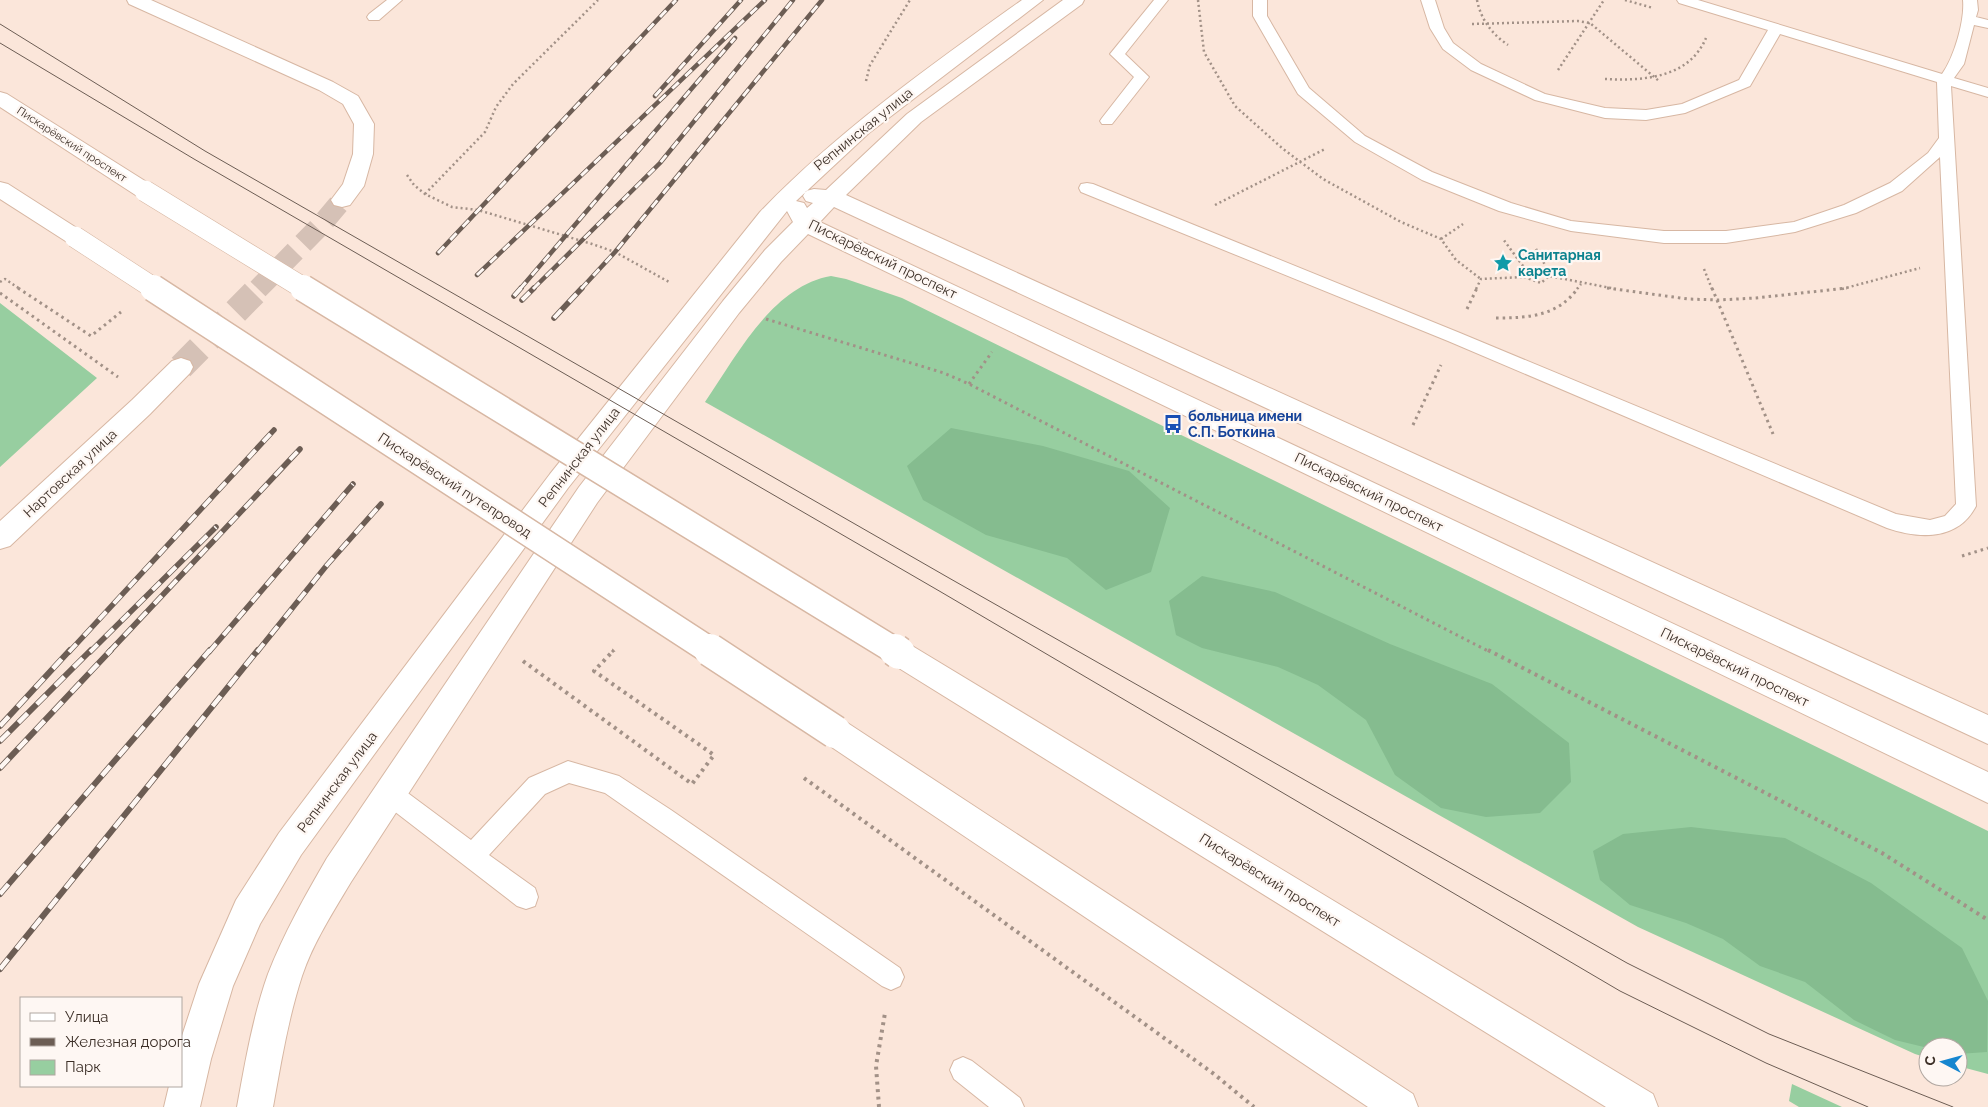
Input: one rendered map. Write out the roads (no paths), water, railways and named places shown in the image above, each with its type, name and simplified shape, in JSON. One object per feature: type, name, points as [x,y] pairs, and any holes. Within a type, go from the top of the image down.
[{"type":"street","points":[[136,0],[326,86],[350,100],[364,124],[363,154],[353,186],[342,200]]},
{"type":"street","name":"Репнинская улица","points":[[182,1107],[193,1059],[216,984],[248,912],[290,844],[560,481],[727,268],[788,195],[845,140],[1034,0]]},
{"type":"street","name":"Репнинская улица","points":[[255,1107],[267,1042],[285,975],[307,924],[339,870],[389,793],[588,495],[731,307],[773,256],[914,118],[1075,0]]},
{"type":"street","name":"Пискарёвский проспект","points":[[0,98],[145,191],[1640,1107]]},
{"type":"street","name":"Пискарёвский путепровод","points":[[0,189],[835,732],[1400,1107]]},
{"type":"street","name":"Пискарёвский проспект","points":[[788,195],[832,197],[1988,730]]},
{"type":"street","name":"Пискарёвский проспект","points":[[788,195],[805,224],[1988,788]]},
{"type":"street","name":"Нартовская улица","points":[[0,538],[141,407],[181,367]]},
{"type":"lane","points":[[374,17],[395,0]]},
{"type":"lane","points":[[1107,121],[1142,77],[1117,54],[1160,0]]},
{"type":"lane","points":[[1260,0],[1260,16],[1303,91],[1360,139],[1427,176],[1505,207],[1571,226],[1664,237],[1726,237],[1795,228],[1850,210],[1896,187],[1933,156],[1946,140]]},
{"type":"lane","points":[[1428,0],[1448,46],[1476,68],[1540,98],[1605,113],[1646,115],[1685,108],[1745,83],[1776,28]]},
{"type":"lane","points":[[1684,0],[1988,93]]},
{"type":"lane","points":[[1087,188],[1454,337],[1894,522],[1930,528],[1951,522],[1966,506],[1944,81],[1957,64],[1968,20],[1970,0]]},
{"type":"lane","points":[[1968,20],[1988,24]]},
{"type":"lane","points":[[472,856],[537,786],[568,772],[576,774],[610,784],[626,794],[891,977]]},
{"type":"lane","points":[[389,793],[526,897]]},
{"type":"lane","points":[[963,1070],[1011,1107]]},
{"type":"tunnel","points":[[258,289],[322,224],[342,200]]},
{"type":"tunnel","points":[[181,367],[259,288]]},
{"type":"tram line","points":[[0,24],[205,151],[949,578],[1627,963],[1769,1034],[1953,1107]]},
{"type":"tram line","points":[[0,43],[194,159],[941,592],[1620,991],[1766,1063],[1868,1107]]},
{"type":"railway","points":[[438,253],[676,0]]},
{"type":"railway","points":[[655,96],[741,0]]},
{"type":"railway","points":[[477,275],[765,0]]},
{"type":"railway","points":[[533,289],[660,163],[793,0]]},
{"type":"railway","points":[[581,289],[615,252],[822,0]]},
{"type":"railway","points":[[520,289],[735,38]]},
{"type":"railway","points":[[514,296],[521,288]]},
{"type":"railway","points":[[554,318],[582,288]]},
{"type":"railway","points":[[522,300],[533,289]]},
{"type":"railway","points":[[69,652],[274,430]]},
{"type":"railway","points":[[109,652],[300,449]]},
{"type":"railway","points":[[209,652],[353,484]]},
{"type":"railway","points":[[257,652],[327,565],[381,504]]},
{"type":"railway","points":[[90,652],[216,527]]},
{"type":"railway","points":[[0,726],[70,650]]},
{"type":"railway","points":[[0,741],[91,650]]},
{"type":"railway","points":[[0,768],[111,650]]},
{"type":"railway","points":[[0,894],[210,650]]},
{"type":"railway","points":[[0,969],[258,650]]},
{"type":"place","name":"Санитарная карета","points":[[1503,263]]},
{"type":"place","name":"больница имени С.П. Боткина","points":[[1173,424]]}]
